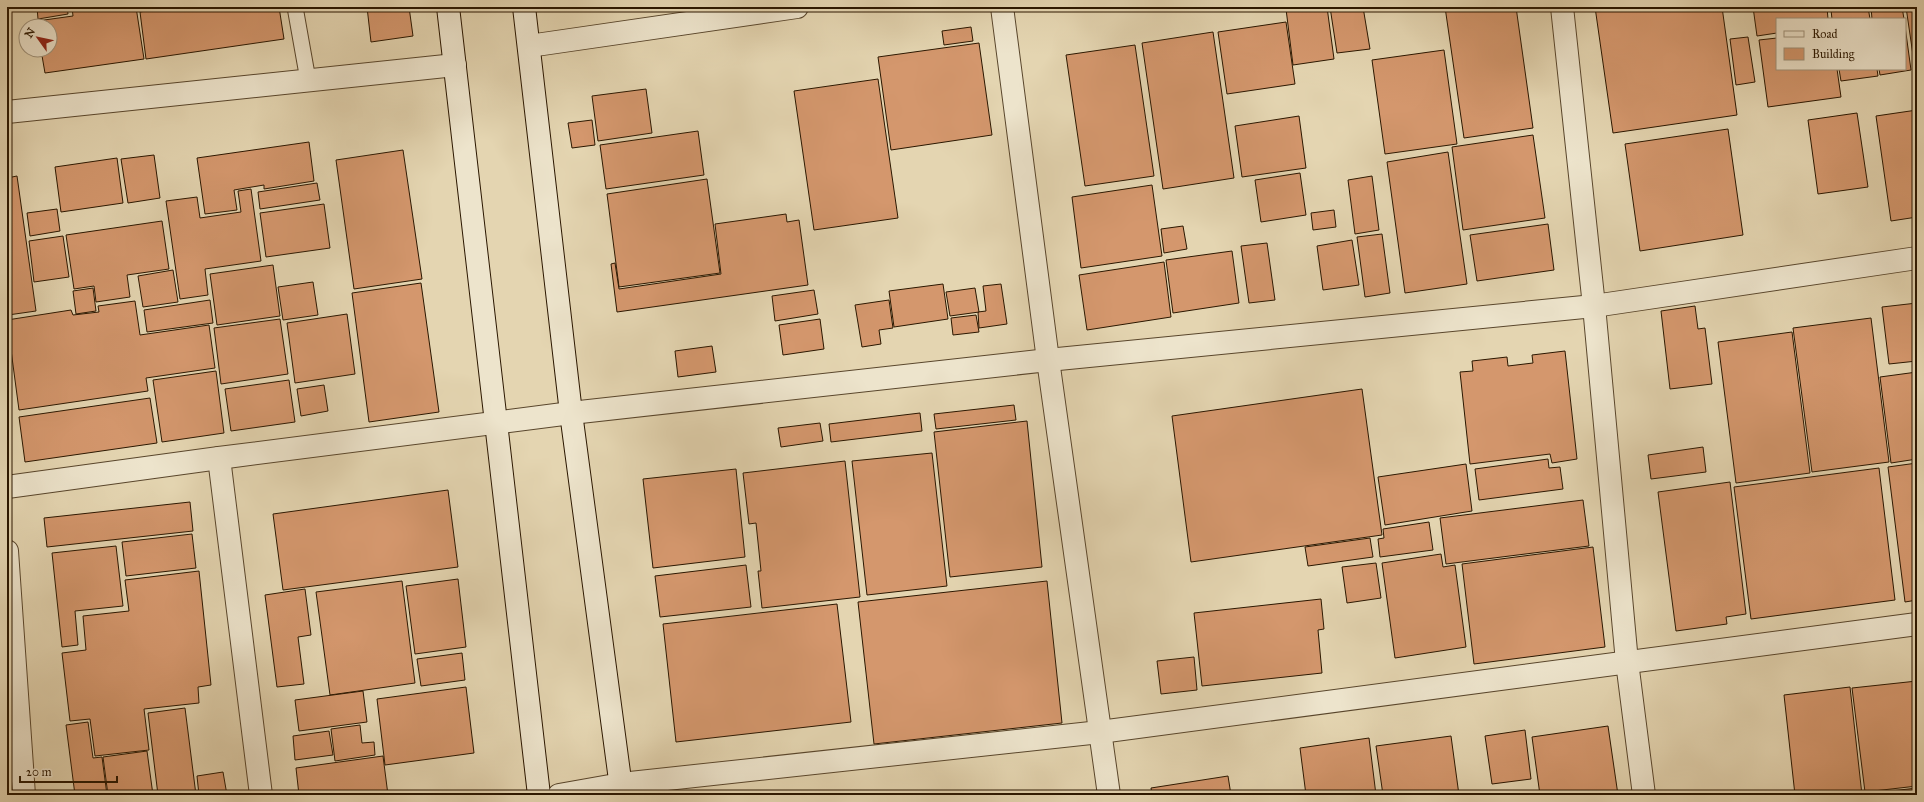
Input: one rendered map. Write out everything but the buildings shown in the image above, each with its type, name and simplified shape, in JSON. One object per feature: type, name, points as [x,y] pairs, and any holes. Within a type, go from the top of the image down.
[{"type":"street","points":[[448,7],[539,795]]},
{"type":"street","points":[[524,7],[571,413],[622,790]]},
{"type":"street","points":[[529,46],[797,7]]},
{"type":"street","points":[[1002,7],[1048,360],[1110,795]]},
{"type":"street","points":[[1562,7],[1594,306],[1627,662],[1644,795]]},
{"type":"street","points":[[7,112],[455,65]]},
{"type":"street","points":[[7,487],[571,413],[1048,360],[1594,306],[1917,258]]},
{"type":"street","points":[[219,458],[261,795]]},
{"type":"street","points":[[7,551],[24,795]]},
{"type":"street","points":[[559,795],[622,790],[1100,732],[1917,624]]},
{"type":"lane","points":[[294,7],[308,80]]}]
